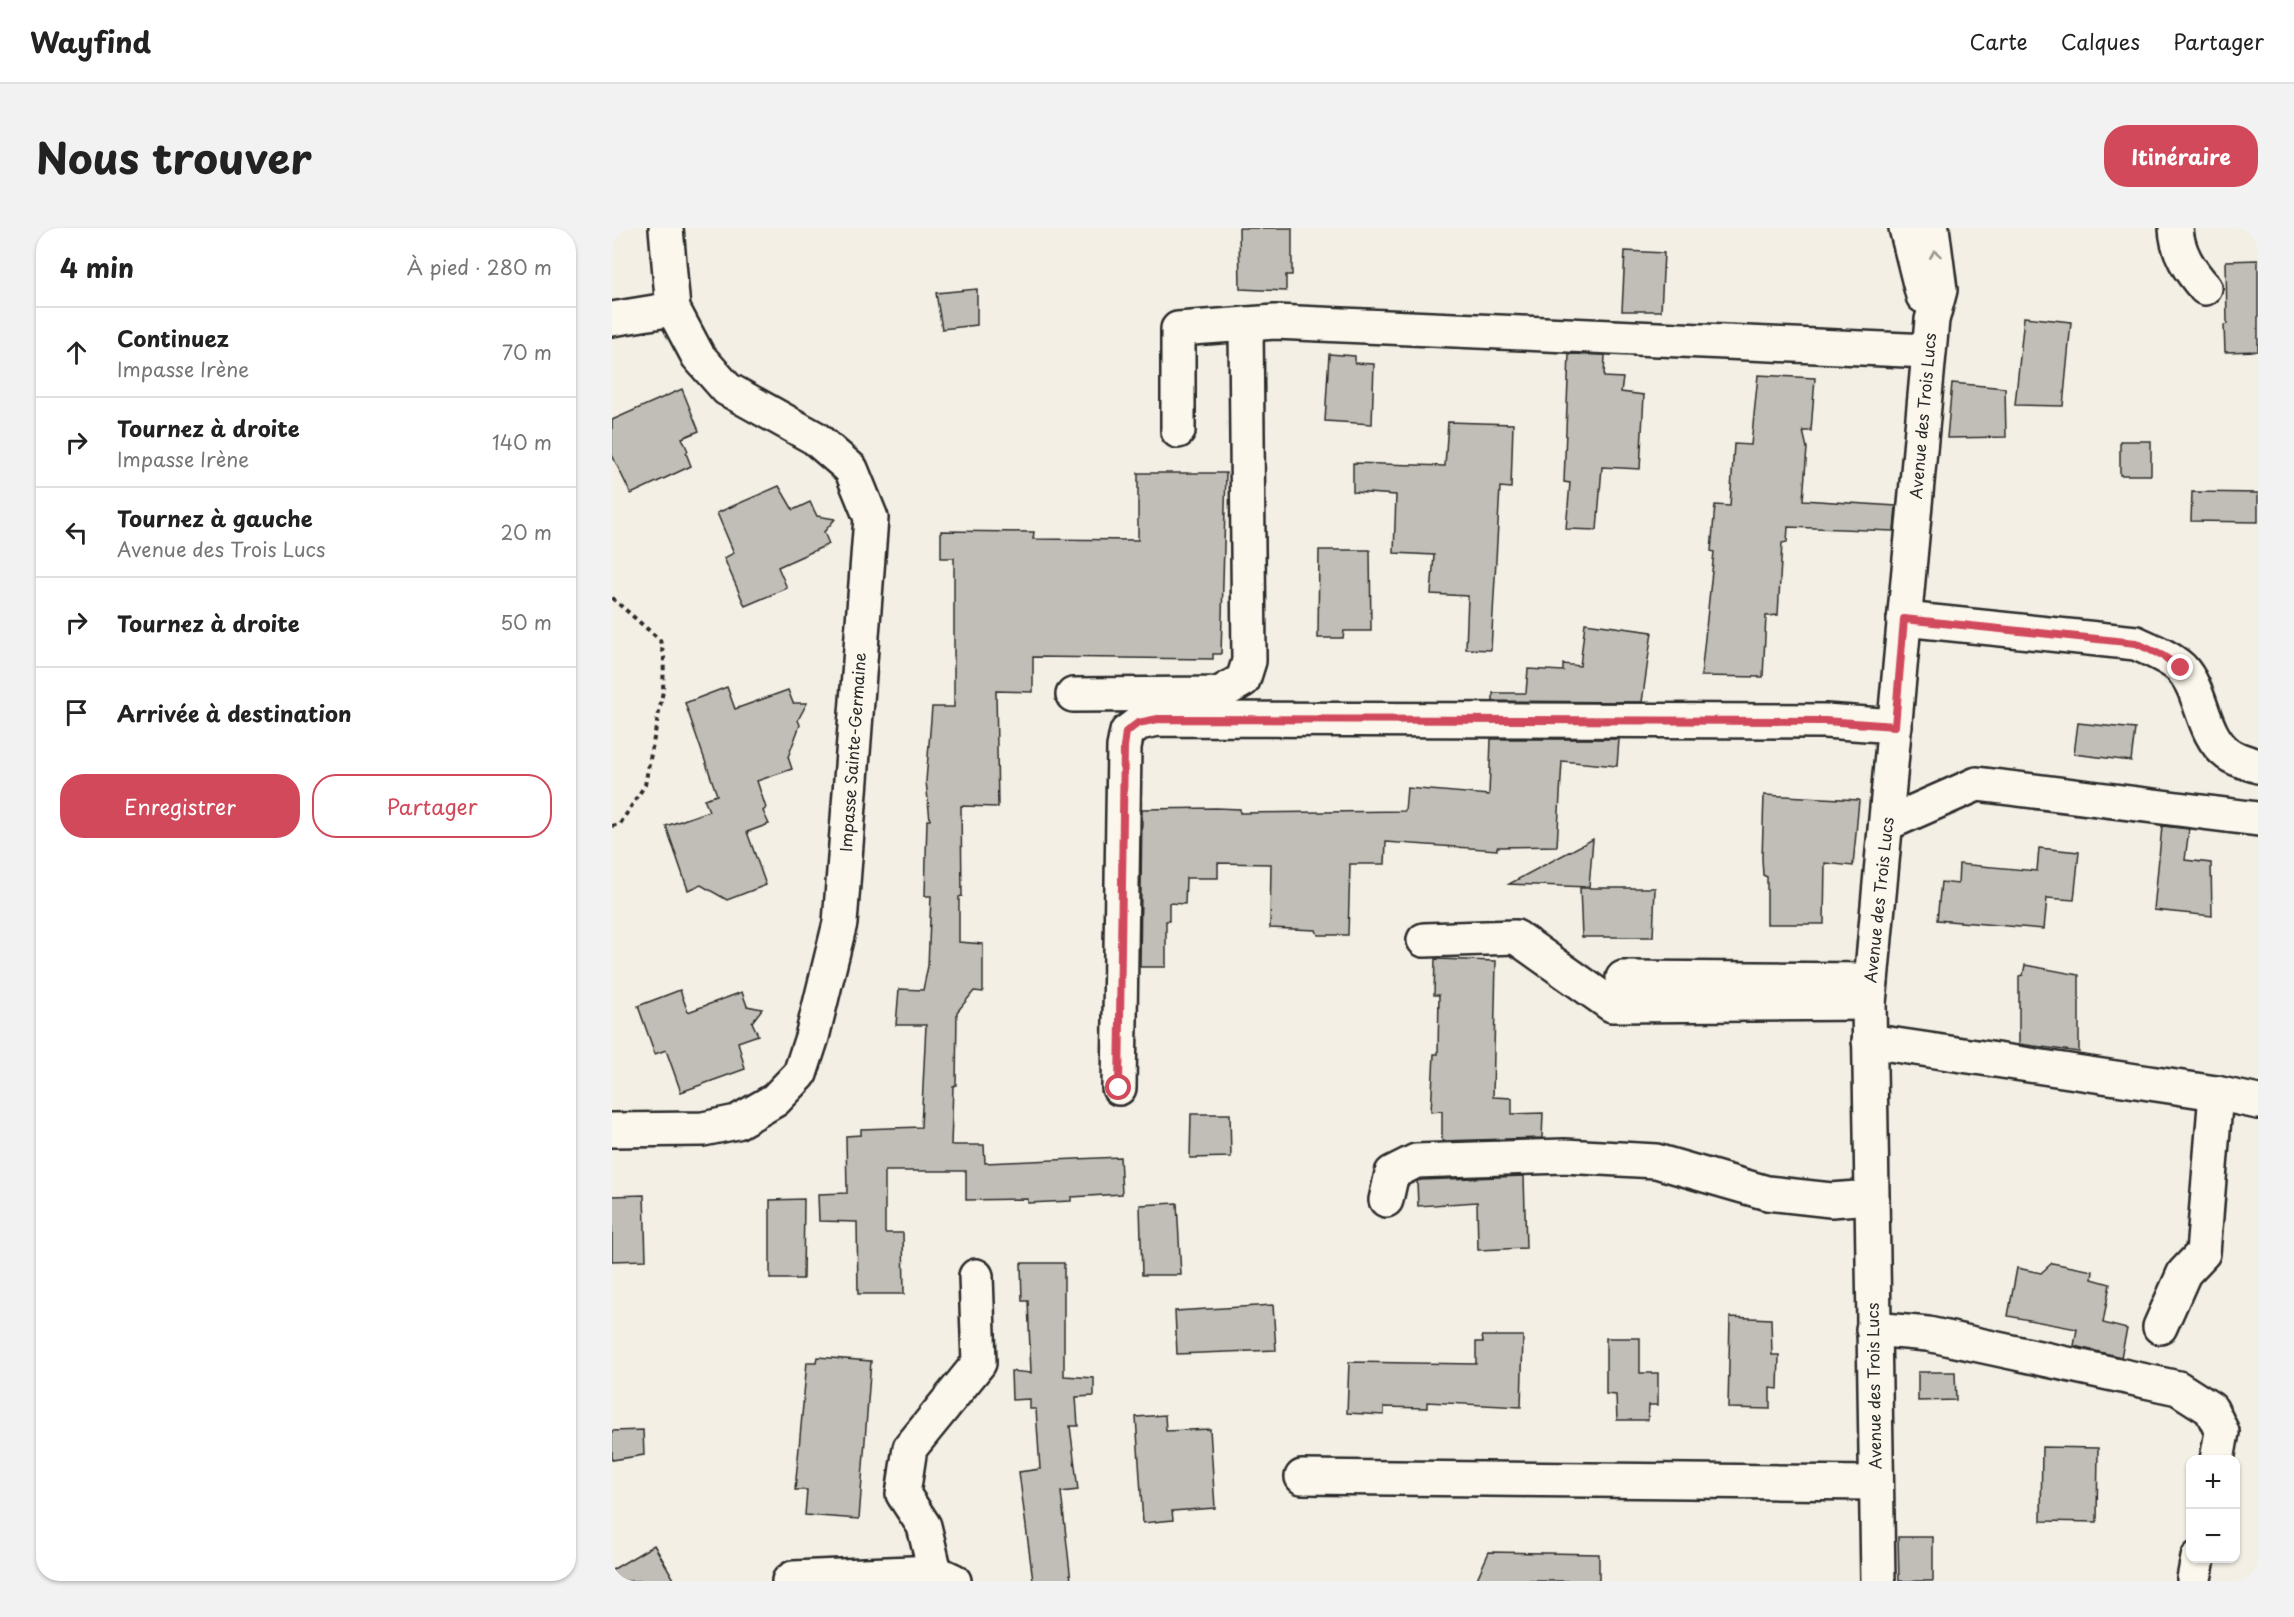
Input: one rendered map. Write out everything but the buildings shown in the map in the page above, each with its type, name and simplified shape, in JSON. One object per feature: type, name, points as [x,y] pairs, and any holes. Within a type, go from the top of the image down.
[{"type":"street","name":"Impasse Sainte-Germaine","points":[[612,1130],[703,1130],[737,1122],[776,1100],[800,1074],[812,1037],[840,923],[871,518],[851,469],[815,438],[728,389],[698,356],[673,309],[666,228]]},
{"type":"street","name":"Avenue des Trois Lucs","points":[[1906,228],[1931,336]]},
{"type":"street","name":"Avenue des Trois Lucs","points":[[1878,1581],[1870,992],[1931,336],[1940,290],[1932,228]]},
{"type":"street","points":[[2176,228],[2176,242],[2191,271],[2205,288]]},
{"type":"street","points":[[612,319],[673,309]]},
{"type":"street","points":[[1073,695],[1219,694],[1243,680],[1249,661],[1260,323]]},
{"type":"street","points":[[1178,431],[1178,329],[1260,323],[1931,336]]},
{"type":"street","points":[[1904,619],[2136,643],[2181,668],[2189,680],[2214,737],[2228,754],[2258,766]]},
{"type":"street","points":[[1119,1088],[1124,747],[1126,732],[1138,723],[1158,719],[1813,721],[1895,726]]},
{"type":"street","points":[[1886,824],[1977,784],[2258,819]]},
{"type":"street","points":[[1424,940],[1516,938],[1612,1005],[1870,992]]},
{"type":"street","points":[[1623,978],[1870,992]]},
{"type":"street","points":[[1869,1041],[2216,1093],[2258,1102]]},
{"type":"street","points":[[2160,1327],[2184,1273],[2203,1253],[2216,1093]]},
{"type":"street","points":[[1386,1200],[1392,1173],[1416,1161],[1564,1156],[1656,1161],[1767,1193],[1831,1200],[1871,1197]]},
{"type":"street","points":[[789,1581],[793,1578],[944,1577],[924,1526],[903,1494],[910,1448],[979,1363],[976,1276]]},
{"type":"street","points":[[1873,1329],[1928,1334],[2178,1388],[2211,1409],[2222,1431],[2218,1455]]},
{"type":"street","name":"Avenue des Trois Lucs","points":[[1302,1477],[1875,1483]]},
{"type":"path","points":[[612,598],[660,640],[664,668],[663,691],[645,785],[621,824],[612,826]]},
{"type":"route","points":[[1119,1088],[1124,747],[1126,732],[1138,723],[1158,719],[1825,721],[1895,726],[1904,619],[2136,643],[2181,668]]}]
